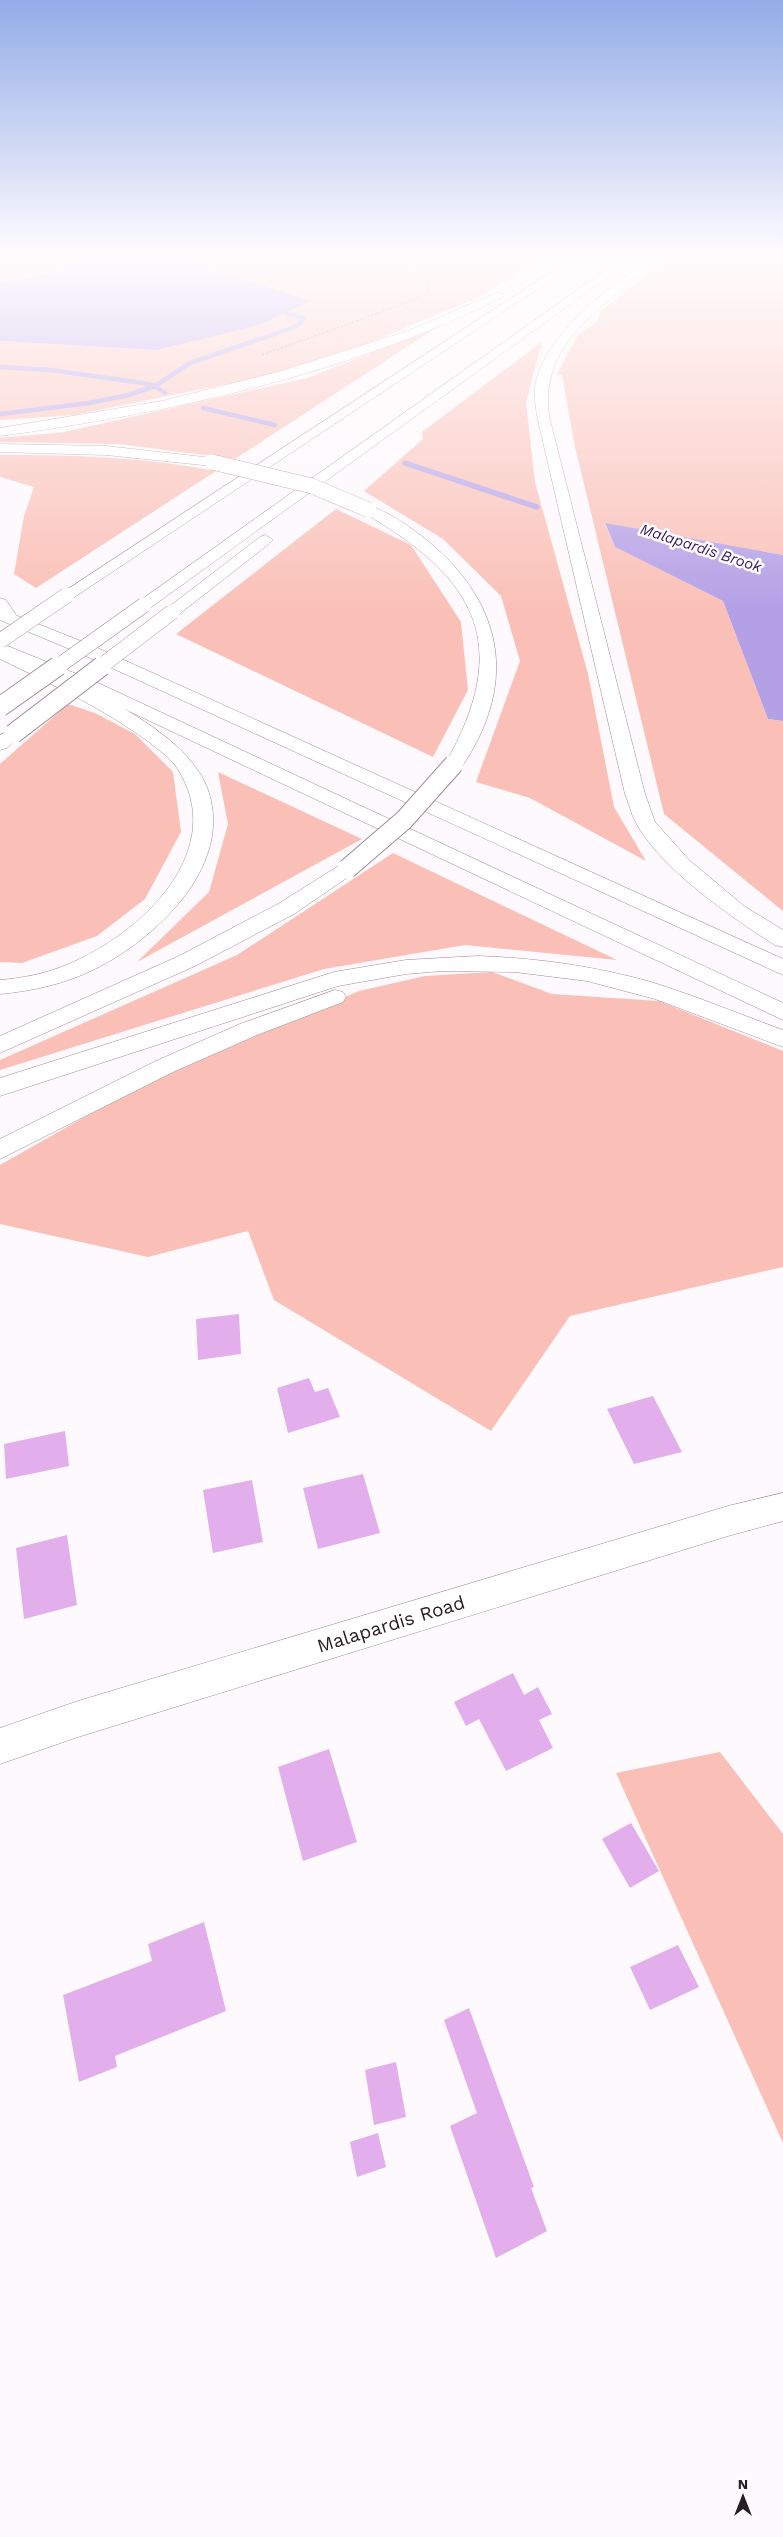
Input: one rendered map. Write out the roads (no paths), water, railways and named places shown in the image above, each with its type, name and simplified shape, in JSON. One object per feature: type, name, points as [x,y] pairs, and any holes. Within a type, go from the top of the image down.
[{"type":"main road","points":[[0,432],[127,413],[240,388],[283,374]]},
{"type":"main road","points":[[0,641],[404,374]]},
{"type":"main road","points":[[0,707],[466,374]]},
{"type":"main road","points":[[544,374],[541,389],[543,416],[632,784],[645,822],[654,835],[706,887],[736,911],[783,940]]},
{"type":"main road","points":[[0,448],[124,451],[212,462],[299,482],[369,510],[412,536],[441,561],[464,587],[484,625],[488,650],[488,681],[482,710],[469,741],[434,789],[379,846],[348,869],[286,909],[187,961],[0,1045]]},
{"type":"main road","points":[[302,491],[308,507]]},
{"type":"main road","points":[[7,739],[278,530]]},
{"type":"main road","points":[[0,603],[5,616],[93,653],[783,968]]},
{"type":"main road","points":[[0,650],[105,705],[166,747],[182,761],[193,778],[201,794],[204,822],[200,846],[192,868],[179,890],[160,914],[131,938],[97,960],[63,974],[0,987]]},
{"type":"main road","points":[[0,650],[88,685],[783,1012]]},
{"type":"main road","points":[[0,1150],[132,1081],[246,1031],[318,1003],[376,983],[415,974],[500,964]]},
{"type":"main road","points":[[0,1087],[334,979],[381,968],[418,965],[500,964],[567,970],[624,982],[783,1039]]},
{"type":"main road","name":"Malapardis Road","points":[[0,1746],[88,1716],[719,1524],[783,1507]]},
{"type":"water","points":[[605,523],[783,555],[783,721],[768,719],[723,601],[615,547]]},
{"type":"waterway","name":"Malapardis Brook","points":[[82,374],[155,386]]},
{"type":"waterway","points":[[155,386],[173,374]]},
{"type":"waterway","points":[[0,414],[89,403],[129,395],[155,386]]},
{"type":"waterway","name":"Malapardis Brook","points":[[155,386],[165,393]]},
{"type":"waterway","name":"Malapardis Brook","points":[[203,408],[275,425]]},
{"type":"waterway","name":"Malapardis Brook","points":[[405,463],[537,507]]}]
